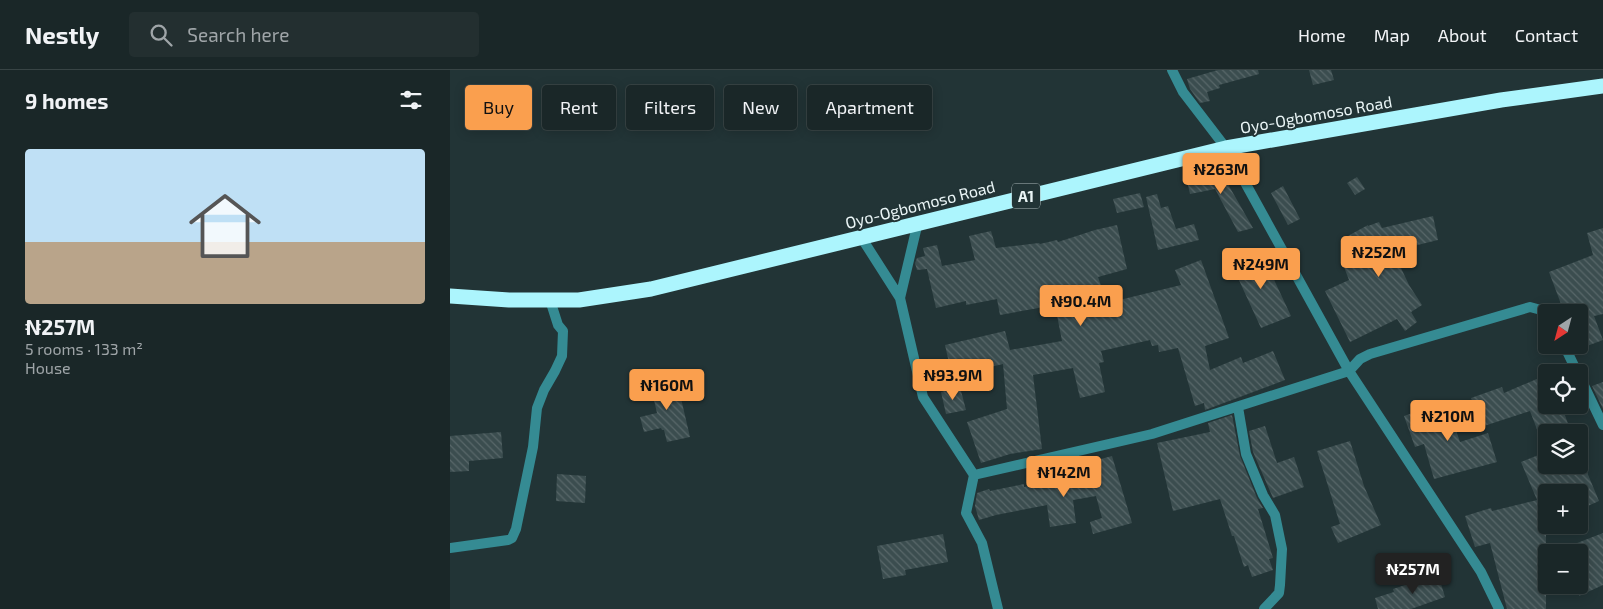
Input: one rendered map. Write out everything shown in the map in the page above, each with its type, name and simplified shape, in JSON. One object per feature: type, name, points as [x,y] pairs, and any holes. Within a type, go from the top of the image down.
[{"type":"highway","name":"Oyo-Ogbomoso Road","points":[[450,296],[509,300],[579,300],[651,289],[1226,148],[1501,100],[1603,86]]},
{"type":"street","points":[[1172,70],[1183,92],[1226,148],[1349,371],[1481,572],[1498,609]]},
{"type":"street","points":[[900,298],[918,222]]},
{"type":"street","points":[[861,236],[900,298],[923,397],[974,475],[966,513],[982,543],[998,609]]},
{"type":"street","points":[[450,548],[508,540],[512,538],[516,529],[533,447],[538,408],[544,390],[562,356],[563,331],[558,325],[550,300]]},
{"type":"street","points":[[974,475],[1152,434],[1349,371],[1360,359],[1370,354],[1530,307],[1538,309]]},
{"type":"street","points":[[1588,394],[1603,424]]},
{"type":"street","points":[[1238,407],[1246,454],[1263,495],[1276,515],[1282,549],[1279,593],[1264,609]]},
{"type":"building","points":[[1218,70],[1258,70],[1259,74],[1219,85],[1220,88],[1207,92],[1210,101],[1200,103],[1190,89],[1187,79]]},
{"type":"building","points":[[1309,70],[1331,70],[1334,80],[1313,85]]},
{"type":"building","points":[[1226,169],[1229,186],[1253,228],[1238,232],[1215,189],[1190,194],[1186,177]]},
{"type":"building","points":[[1357,177],[1365,189],[1355,195],[1347,183]]},
{"type":"building","points":[[1283,186],[1300,219],[1288,225],[1271,193]]},
{"type":"building","points":[[1140,193],[1144,207],[1117,213],[1113,199]]},
{"type":"building","points":[[1157,194],[1161,208],[1168,206],[1176,229],[1194,224],[1199,240],[1158,250],[1146,197]]},
{"type":"building","points":[[1433,216],[1438,240],[1393,251],[1409,285],[1422,305],[1411,312],[1417,322],[1405,331],[1397,319],[1350,342],[1325,291],[1349,280],[1344,267],[1358,260],[1346,237],[1368,225],[1379,222],[1382,228]]},
{"type":"building","points":[[1117,225],[1127,269],[1098,277],[1107,303],[1181,285],[1175,270],[1201,260],[1229,338],[1205,346],[1210,370],[1241,357],[1243,363],[1273,351],[1285,380],[1205,410],[1204,403],[1195,406],[1178,348],[1159,352],[1158,345],[1152,346],[1150,340],[1101,351],[1104,362],[1099,363],[1105,392],[1080,398],[1073,368],[1033,375],[1042,449],[1010,454],[981,463],[967,422],[1007,409],[1003,364],[952,376],[945,345],[1005,331],[1010,350],[1062,341],[1055,305],[1000,315],[997,299],[966,305],[966,301],[936,308],[927,269],[917,270],[915,263],[917,258],[925,256],[923,248],[937,245],[942,266],[975,260],[969,236],[991,231],[996,248],[1040,244],[1057,240],[1058,242]]},
{"type":"building","points":[[1603,228],[1603,314],[1594,316],[1603,340],[1588,346],[1588,304],[1561,304],[1549,272],[1593,255],[1587,233]]},
{"type":"building","points":[[1261,252],[1291,316],[1261,328],[1232,265]]},
{"type":"building","points":[[676,377],[690,437],[667,442],[664,430],[661,428],[644,432],[640,417],[657,413],[650,383]]},
{"type":"building","points":[[1538,378],[1538,414],[1565,414],[1568,424],[1538,424],[1538,432],[1530,411],[1481,427],[1471,398],[1502,387],[1504,393]]},
{"type":"building","points":[[1603,382],[1603,409],[1592,386]]},
{"type":"building","points":[[960,387],[966,410],[946,414],[941,392]]},
{"type":"building","points":[[1446,401],[1460,442],[1488,433],[1497,462],[1434,479],[1424,444],[1415,447],[1404,416]]},
{"type":"building","points":[[1232,415],[1240,456],[1263,508],[1258,509],[1273,558],[1269,559],[1273,570],[1252,577],[1248,565],[1244,567],[1220,499],[1173,511],[1157,443],[1210,432],[1208,423]]},
{"type":"building","points":[[1265,426],[1277,463],[1294,457],[1304,487],[1273,498],[1253,452],[1249,431]]},
{"type":"building","points":[[501,432],[503,458],[469,461],[469,471],[450,472],[450,436]]},
{"type":"building","points":[[1350,441],[1364,486],[1381,525],[1338,543],[1331,527],[1340,524],[1317,451]]},
{"type":"building","points":[[1538,455],[1538,474],[1588,474],[1599,501],[1588,506],[1588,484],[1538,484],[1538,534],[1546,534],[1546,544],[1538,544],[1538,594],[1546,594],[1546,609],[1507,609],[1490,543],[1475,547],[1465,516],[1491,508],[1492,511],[1537,500],[1521,462]]},
{"type":"building","points":[[1112,456],[1132,523],[1093,534],[1090,522],[1102,518],[1096,496],[1073,500],[1076,523],[1050,527],[1047,505],[979,520],[975,506],[977,493],[989,489],[990,491],[1024,484],[1024,487],[1089,473],[1086,463]]},
{"type":"building","points":[[557,474],[586,476],[585,503],[556,501]]},
{"type":"building","points":[[1603,533],[1603,585],[1588,592],[1588,544],[1575,544]]},
{"type":"building","points":[[943,534],[948,562],[905,570],[906,575],[883,579],[877,546]]},
{"type":"building","points":[[1438,574],[1445,597],[1411,609],[1378,609],[1375,598],[1394,592],[1393,589]]}]
